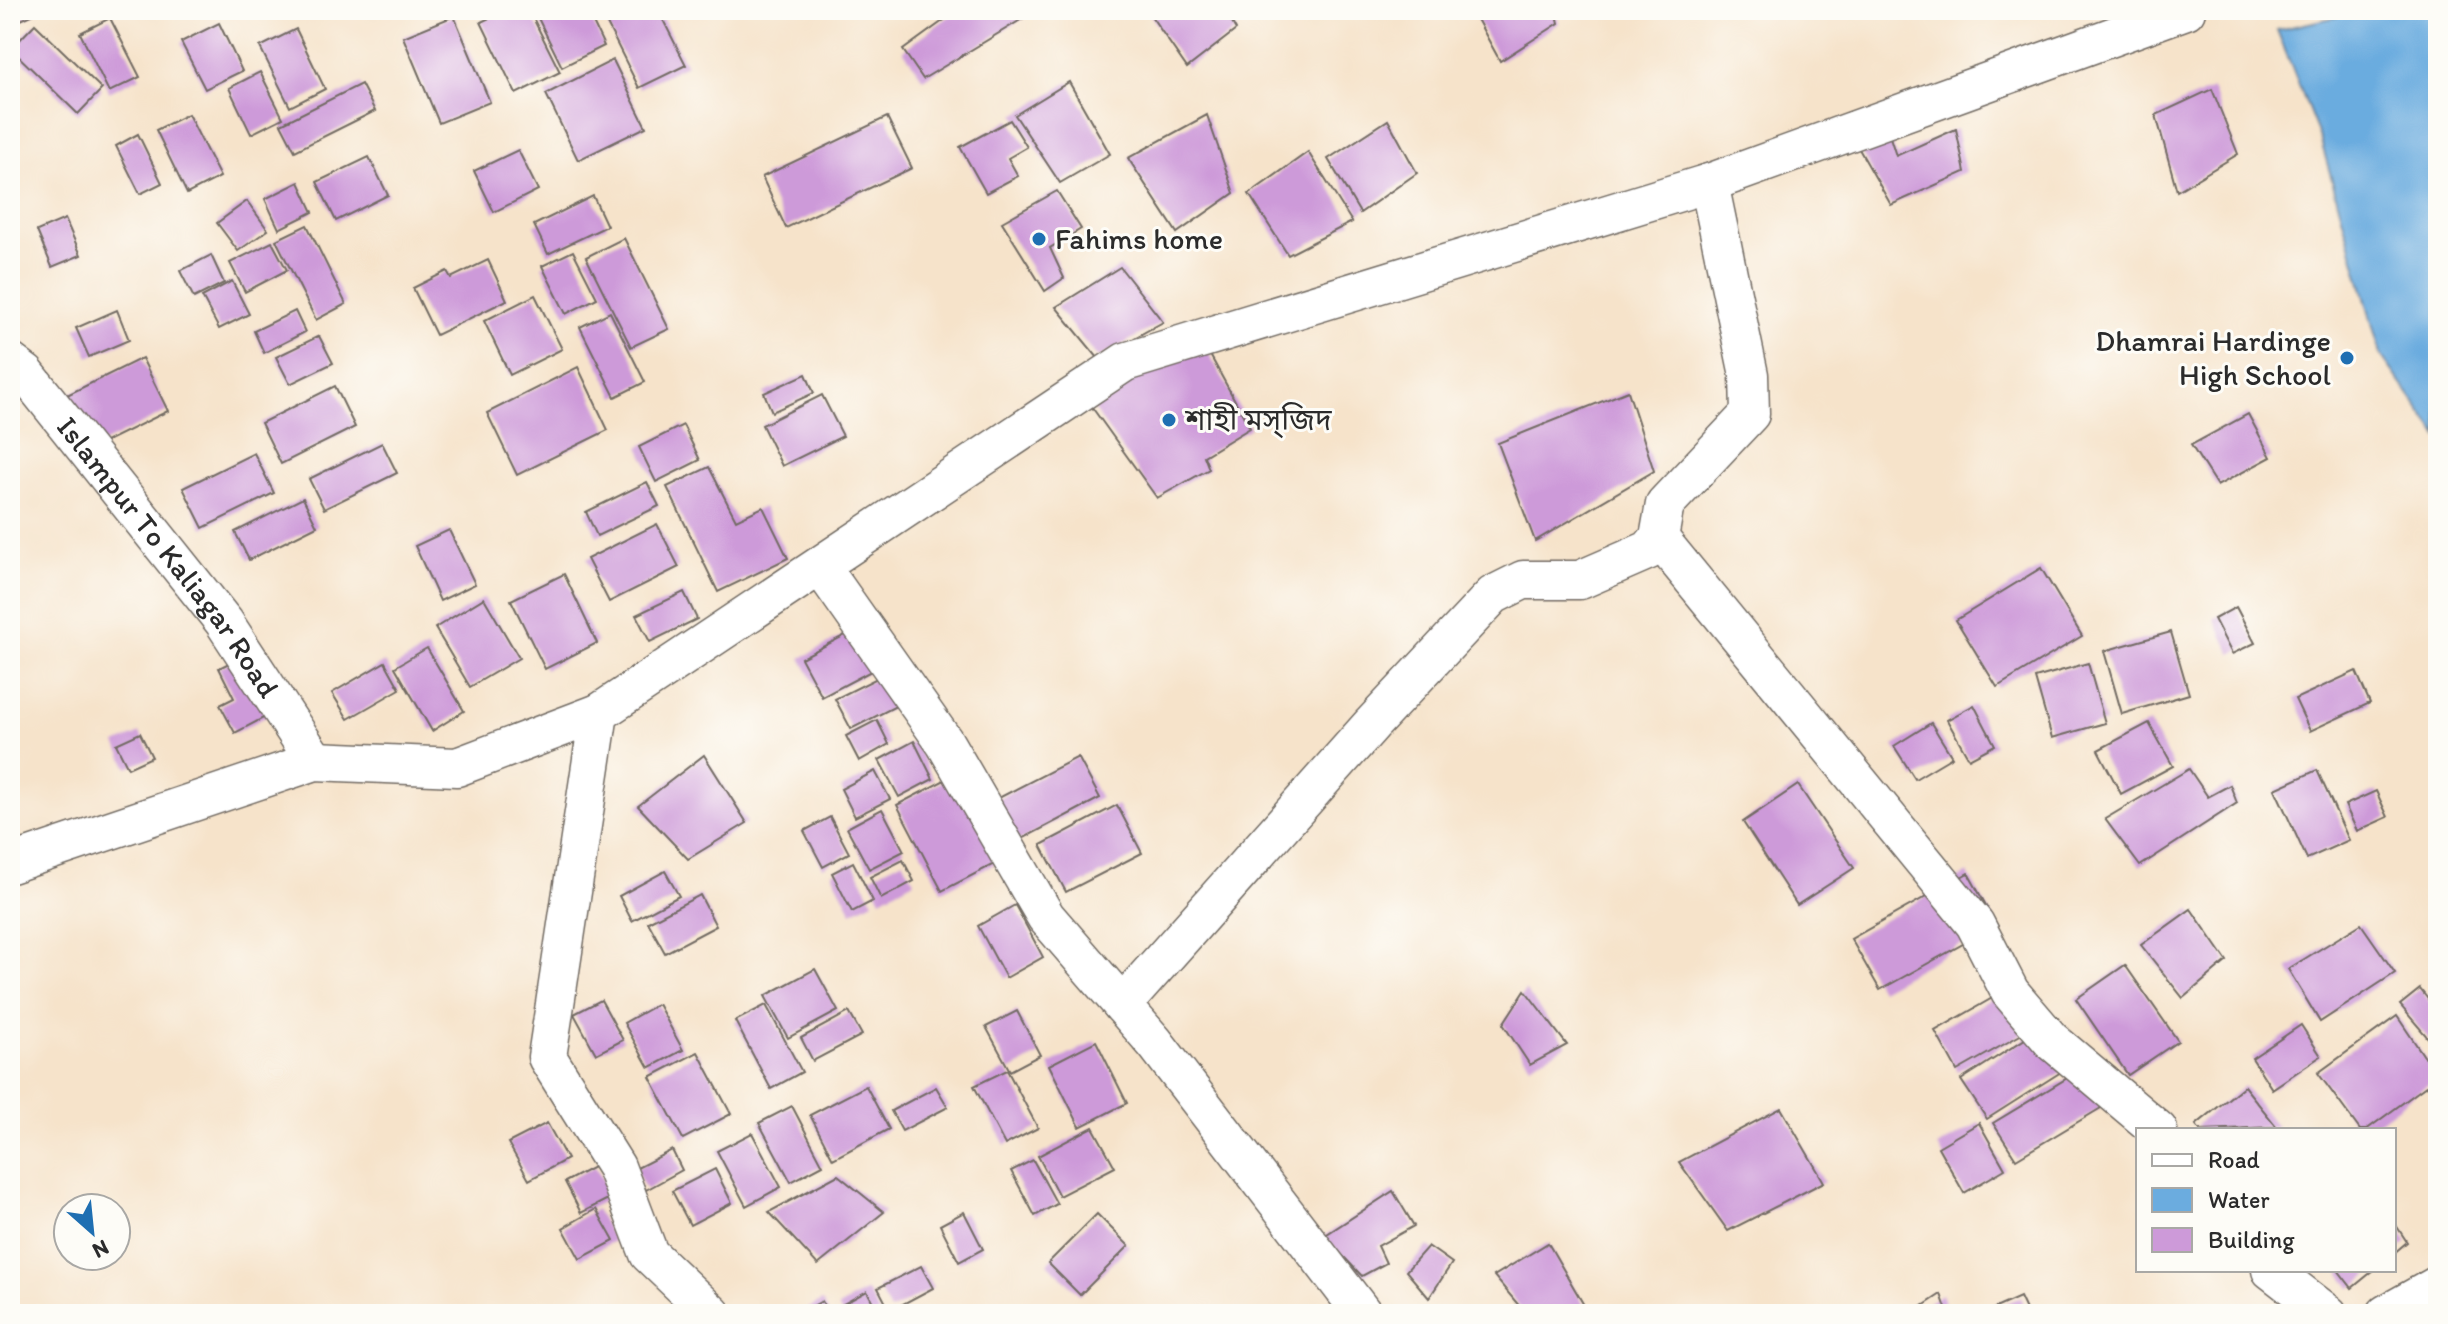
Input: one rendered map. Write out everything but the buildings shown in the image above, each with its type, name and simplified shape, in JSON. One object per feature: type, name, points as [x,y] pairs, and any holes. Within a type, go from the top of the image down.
[{"type":"street","points":[[10,864],[315,761],[457,767],[599,713],[1125,362],[1709,183],[2186,10]]},
{"type":"street","points":[[1122,1005],[1372,724],[1493,595],[1523,580],[1580,580],[1649,550],[1659,538],[1665,504],[1750,414],[1749,375],[1709,183]]},
{"type":"street","name":"Islampur To Kaliagar Road","points":[[10,362],[26,374],[224,622],[315,761]]},
{"type":"street","points":[[1659,538],[1975,924],[2010,992],[2041,1028],[2156,1128]]},
{"type":"street","points":[[821,567],[945,743],[1046,917],[1122,1005],[1363,1314]]},
{"type":"street","points":[[599,713],[547,1057],[616,1167],[649,1254],[712,1314]]},
{"type":"street","points":[[2274,1272],[2328,1314]]},
{"type":"street","points":[[2386,1314],[2438,1285]]},
{"type":"water","points":[[2345,10],[2438,10],[2438,435],[2381,355],[2321,141],[2277,30],[2336,17]]},
{"type":"place","name":"Fahims home","points":[[1039,239]]},
{"type":"place","name":"Dhamrai Hardinge High School","points":[[2347,358]]},
{"type":"place","name":"শাহী মস্জিদ","points":[[1169,420]]}]
